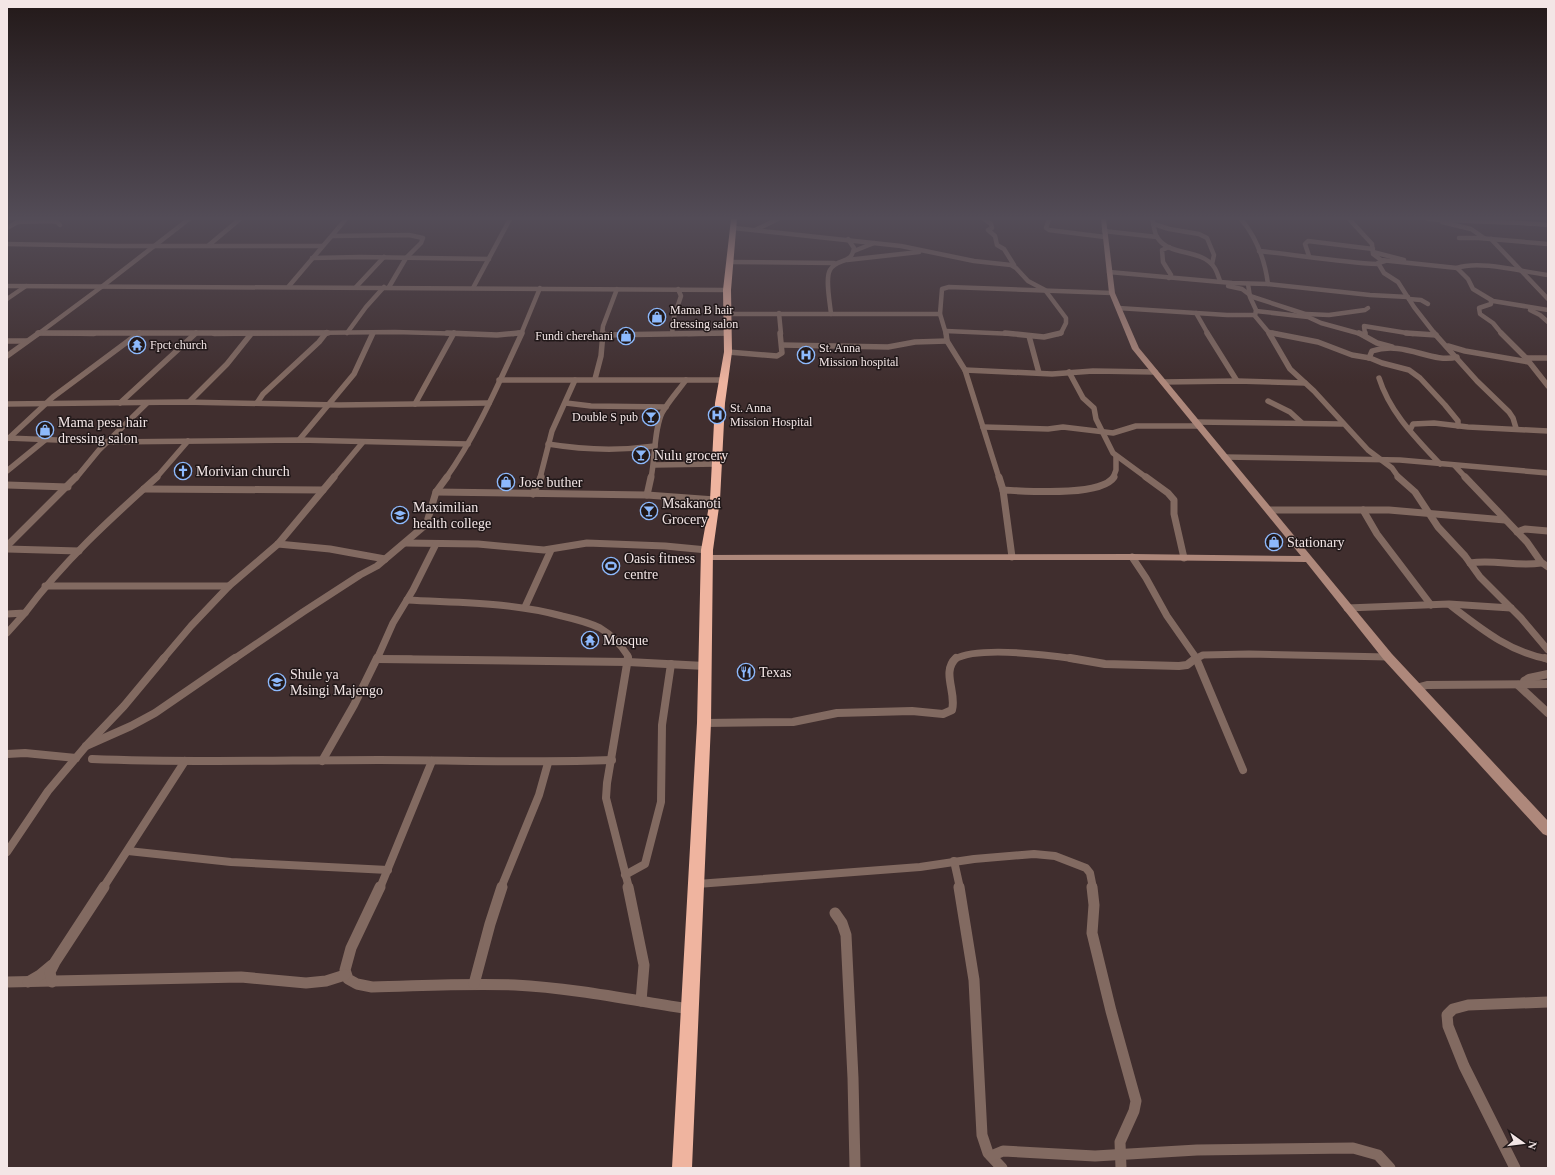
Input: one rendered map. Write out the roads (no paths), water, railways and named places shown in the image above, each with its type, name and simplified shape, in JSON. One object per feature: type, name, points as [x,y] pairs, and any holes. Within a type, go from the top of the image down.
[{"type":"highway","points":[[682,1168],[704,723],[707,554],[715,500],[720,402],[728,352],[727,314],[730,274]]},
{"type":"street","points":[[7,356],[119,274]]},
{"type":"street","points":[[289,286],[299,274]]},
{"type":"street","points":[[356,287],[367,274]]},
{"type":"street","points":[[347,332],[366,307],[386,287],[395,274]]},
{"type":"street","points":[[473,288],[481,274]]},
{"type":"street","points":[[828,274],[831,314]]},
{"type":"street","points":[[946,331],[999,332],[1029,336],[1056,336],[1062,332],[1066,323],[1066,318],[1045,290],[1028,281],[1022,274]]},
{"type":"street","points":[[1109,274],[1112,293],[1136,349],[1388,657],[1548,830]]},
{"type":"street","points":[[1127,274],[1248,284],[1268,284],[1408,298],[1428,304]]},
{"type":"street","points":[[1169,278],[1171,274]]},
{"type":"street","points":[[1217,274],[1220,281]]},
{"type":"street","points":[[1268,274],[1268,284]]},
{"type":"street","points":[[1385,274],[1396,280],[1436,335],[1477,381],[1509,412],[1513,418],[1516,428]]},
{"type":"street","points":[[1463,274],[1468,278],[1473,289],[1498,303],[1548,310]]},
{"type":"street","points":[[1523,274],[1548,299]]},
{"type":"street","points":[[1184,279],[1194,282],[1238,288],[1250,296],[1266,302],[1292,308],[1303,315],[1326,324],[1351,329],[1392,348]]},
{"type":"street","points":[[1248,284],[1250,296],[1256,313],[1269,332],[1288,366],[1342,424],[1379,460],[1392,468],[1395,474],[1415,492],[1438,527],[1465,556],[1480,577],[1536,634],[1548,650]]},
{"type":"street","points":[[7,286],[289,286],[728,290]]},
{"type":"street","points":[[7,299],[26,286]]},
{"type":"street","points":[[1012,557],[1003,490],[965,370],[947,341],[946,331],[940,314],[942,289],[946,287],[1112,293]]},
{"type":"street","points":[[86,746],[155,713],[303,612],[360,575],[377,566],[428,522],[436,492],[468,444],[489,403],[522,332],[540,288]]},
{"type":"street","points":[[595,380],[601,356],[602,335],[605,318],[617,289]]},
{"type":"street","points":[[672,334],[674,317],[681,296],[678,289]]},
{"type":"street","points":[[1488,305],[1491,303],[1491,300]]},
{"type":"street","points":[[1548,322],[1540,315],[1522,307],[1509,308],[1488,305],[1480,308],[1480,314],[1493,323],[1506,339],[1528,360],[1548,386]]},
{"type":"street","points":[[1118,308],[1196,313],[1303,315],[1333,315],[1358,312],[1368,308]]},
{"type":"street","points":[[728,352],[777,356],[782,353],[779,313]]},
{"type":"street","points":[[1196,313],[1237,381]]},
{"type":"street","points":[[727,314],[940,314]]},
{"type":"street","points":[[1365,335],[1364,326],[1415,334],[1436,335]]},
{"type":"street","points":[[257,403],[263,394],[319,342],[327,332]]},
{"type":"street","points":[[38,333],[251,334],[347,332],[502,335],[522,332]]},
{"type":"street","points":[[1269,332],[1301,337],[1330,345],[1352,355],[1401,367],[1416,375],[1453,414],[1458,421],[1458,426]]},
{"type":"street","points":[[8,438],[46,403],[139,333]]},
{"type":"street","points":[[120,403],[196,333]]},
{"type":"street","points":[[299,440],[356,370],[373,333]]},
{"type":"street","points":[[415,404],[454,333]]},
{"type":"street","points":[[602,335],[728,333]]},
{"type":"street","points":[[189,402],[227,364],[251,334]]},
{"type":"street","points":[[1029,336],[1039,373]]},
{"type":"street","points":[[7,341],[27,341]]},
{"type":"street","points":[[782,345],[888,347],[915,342],[947,341]]},
{"type":"street","points":[[1446,345],[1465,351],[1528,360],[1548,358]]},
{"type":"street","points":[[1369,358],[1372,351],[1392,348],[1404,348],[1437,357],[1457,357]]},
{"type":"street","points":[[965,370],[1039,373],[1093,371],[1155,372]]},
{"type":"street","points":[[1069,372],[1083,398],[1094,408],[1096,419],[1116,456],[1164,489],[1174,500],[1174,514],[1184,558]]},
{"type":"street","points":[[1378,378],[1382,390],[1402,422],[1440,464]]},
{"type":"street","points":[[499,380],[724,380]]},
{"type":"street","points":[[533,494],[543,472],[552,431],[566,403],[569,391],[575,380]]},
{"type":"street","points":[[647,494],[654,466],[655,446],[660,422],[666,408],[686,380]]},
{"type":"street","points":[[1163,382],[1237,381],[1305,383]]},
{"type":"street","points":[[1268,401],[1290,412],[1302,423]]},
{"type":"street","points":[[7,404],[189,402],[329,404],[489,403]]},
{"type":"street","points":[[7,547],[68,487],[107,442],[147,403]]},
{"type":"street","points":[[566,403],[591,406],[666,408]]},
{"type":"street","points":[[1410,430],[1412,425],[1420,423],[1548,431]]},
{"type":"street","points":[[983,427],[1048,429],[1064,427],[1102,432],[1116,432],[1136,426],[1197,424],[1342,424]]},
{"type":"street","points":[[8,438],[107,442],[299,440],[468,444]]},
{"type":"street","points":[[7,471],[45,440]]},
{"type":"street","points":[[7,633],[25,613],[45,586],[118,512],[144,489],[188,441]]},
{"type":"street","points":[[7,852],[27,825],[48,791],[86,746],[129,701],[191,626],[229,586],[278,544],[363,442]]},
{"type":"street","points":[[548,444],[589,449],[624,449],[655,446]]},
{"type":"street","points":[[1003,490],[1063,492],[1104,485],[1110,483],[1116,474],[1116,456]]},
{"type":"street","points":[[1224,457],[1379,460],[1455,466],[1490,467],[1548,473]]},
{"type":"street","points":[[654,466],[717,464]]},
{"type":"street","points":[[1455,466],[1528,543],[1539,563],[1548,572]]},
{"type":"street","points":[[7,485],[68,487]]},
{"type":"street","points":[[144,489],[323,490]]},
{"type":"street","points":[[436,492],[647,494],[715,500]]},
{"type":"street","points":[[1269,510],[1363,510],[1428,513],[1506,521],[1525,529],[1545,530],[1548,536]]},
{"type":"street","points":[[1363,510],[1377,534],[1431,605]]},
{"type":"street","points":[[1517,532],[1525,529]]},
{"type":"street","points":[[405,543],[478,544],[532,550],[551,550],[573,544],[586,543],[665,546],[707,554],[1308,559]]},
{"type":"street","points":[[278,544],[330,549],[385,559]]},
{"type":"street","points":[[322,761],[377,659],[393,623],[407,600],[436,544]]},
{"type":"street","points":[[7,547],[79,551]]},
{"type":"street","points":[[525,607],[551,550]]},
{"type":"street","points":[[1132,557],[1146,578],[1167,616],[1196,658],[1243,770]]},
{"type":"street","points":[[1470,563],[1486,561],[1539,563],[1548,567]]},
{"type":"street","points":[[45,586],[229,586]]},
{"type":"street","points":[[407,600],[512,605],[583,621],[602,629],[620,644],[628,656],[607,783],[606,798],[625,875],[644,965],[641,1001]]},
{"type":"street","points":[[1450,604],[1500,641],[1517,649],[1548,659]]},
{"type":"street","points":[[1347,608],[1380,608],[1410,605],[1450,604],[1511,608]]},
{"type":"street","points":[[7,614],[25,613]]},
{"type":"street","points":[[704,723],[793,722],[837,713],[912,711],[946,713],[952,710],[955,704],[949,678],[951,664],[957,657],[976,654],[1051,656],[1101,664],[1148,664],[1177,666],[1191,664],[1201,655],[1274,653],[1308,656],[1388,657]]},
{"type":"street","points":[[377,659],[628,662],[705,666]]},
{"type":"street","points":[[625,875],[645,864],[657,820],[662,786],[662,725],[671,664]]},
{"type":"street","points":[[1521,685],[1529,678],[1548,674]]},
{"type":"street","points":[[1416,688],[1427,685],[1548,684]]},
{"type":"street","points":[[1521,685],[1548,713]]},
{"type":"street","points":[[7,754],[25,753],[76,758]]},
{"type":"street","points":[[92,759],[148,762],[432,761],[548,763],[612,760]]},
{"type":"street","points":[[52,982],[50,972],[55,962],[185,761]]},
{"type":"street","points":[[432,761],[388,870],[351,948],[346,963],[345,975],[348,979],[357,984],[372,987],[474,984],[554,988],[691,1010]]},
{"type":"street","points":[[474,984],[500,890],[524,829],[539,798],[548,763]]},
{"type":"street","points":[[128,851],[231,862],[388,870]]},
{"type":"street","points":[[697,884],[920,867],[954,861],[1034,854],[1055,856],[1086,868],[1090,873],[1094,905],[1092,933],[1111,1011],[1136,1101],[1134,1112],[1120,1142],[1121,1168]]},
{"type":"street","points":[[954,861],[963,905],[974,980],[982,1135],[986,1149],[1002,1168]]},
{"type":"street","points":[[834,913],[842,923],[846,935],[853,1078],[855,1168]]},
{"type":"street","points":[[27,982],[40,975],[55,962]]},
{"type":"street","points":[[7,982],[52,982],[155,977],[243,977],[292,983],[315,983],[330,981],[345,975]]},
{"type":"street","points":[[1515,1168],[1475,1090],[1448,1026],[1447,1014],[1456,1007],[1468,1005],[1548,1002]]},
{"type":"street","points":[[991,1156],[1003,1151],[1087,1156],[1121,1156],[1188,1150],[1353,1148],[1378,1155],[1390,1168]]},
{"type":"place","name":"Mama B hair dressing salon","points":[[657,317]]},
{"type":"place","name":"Fundi cherehani","points":[[626,336]]},
{"type":"place","name":"Fpct church","points":[[137,345]]},
{"type":"place","name":"St. Anna Mission hospital","points":[[806,355]]},
{"type":"place","name":"St. Anna Mission Hospital","points":[[717,415]]},
{"type":"place","name":"Double S pub","points":[[651,417]]},
{"type":"place","name":"Mama pesa hair dressing salon","points":[[45,430]]},
{"type":"place","name":"Nulu grocery","points":[[641,455]]},
{"type":"place","name":"Morivian church","points":[[183,471]]},
{"type":"place","name":"Jose buther","points":[[506,482]]},
{"type":"place","name":"Msakanoti Grocery","points":[[649,511]]},
{"type":"place","name":"Maximilian health college","points":[[400,515]]},
{"type":"place","name":"Stationary","points":[[1274,542]]},
{"type":"place","name":"Oasis fitness centre","points":[[611,566]]},
{"type":"place","name":"Mosque","points":[[590,640]]},
{"type":"place","name":"Texas","points":[[746,672]]},
{"type":"place","name":"Shule ya Msingi Majengo","points":[[277,682]]}]
